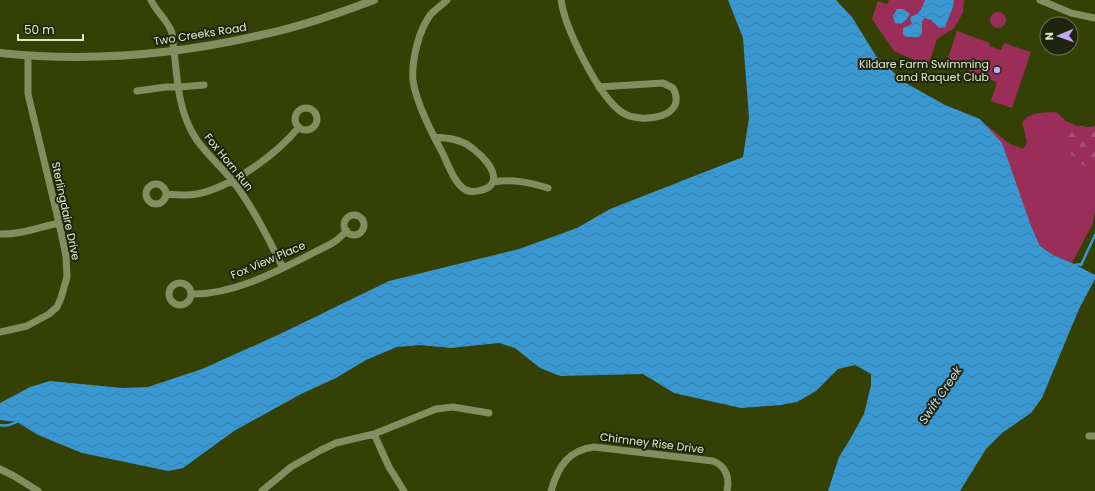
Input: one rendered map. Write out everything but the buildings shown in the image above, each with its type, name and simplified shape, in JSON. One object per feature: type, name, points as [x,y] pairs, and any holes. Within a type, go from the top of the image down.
[{"type":"street","name":"Fox Horn Run","points":[[151,0],[157,12],[170,26],[182,105],[189,127],[198,141],[233,181],[255,216],[282,268]]},
{"type":"street","name":"Two Creeks Road","points":[[0,54],[79,57],[117,56],[174,51],[262,35],[329,16],[374,0]]},
{"type":"street","points":[[434,137],[455,139],[466,143],[475,150],[487,162],[494,175],[493,182],[489,187],[480,191],[466,190],[461,186],[434,137],[413,80],[413,66],[421,32],[432,13],[447,0]]},
{"type":"street","points":[[561,0],[566,22],[572,36],[599,87],[616,108],[634,118],[652,117],[666,114],[676,105],[677,97],[673,88],[663,83],[599,87]]},
{"type":"street","points":[[1040,0],[1071,13],[1095,18]]},
{"type":"street","name":"Sterlingdaire Drive","points":[[0,332],[26,326],[49,314],[57,307],[65,287],[67,266],[59,222],[28,94],[28,56]]},
{"type":"street","points":[[137,91],[166,87],[179,88],[204,85]]},
{"type":"street","points":[[166,194],[181,196],[197,194],[233,181],[276,151],[289,140],[300,127]]},
{"type":"street","points":[[493,182],[512,180],[548,188]]},
{"type":"street","points":[[0,234],[18,233],[59,222]]},
{"type":"street","name":"Fox View Place","points":[[191,294],[208,293],[244,284],[282,268],[337,240],[347,232]]},
{"type":"street","points":[[262,491],[291,467],[336,443],[374,434],[436,409],[453,407],[488,413]]},
{"type":"street","points":[[374,434],[389,467],[404,491]]},
{"type":"street","name":"Chimney Rise Drive","points":[[550,491],[554,479],[564,461],[579,451],[594,447],[713,461],[721,466],[727,475],[727,491]]},
{"type":"street","points":[[0,469],[38,491]]},
{"type":"green space","points":[[889,0],[964,0],[963,12],[959,20],[954,28],[937,39],[928,66],[894,51],[872,19],[878,1],[887,4]]},
{"type":"green space","points":[[995,12],[1001,12],[1006,17],[1004,26],[1001,28],[995,28],[990,23],[990,17]]},
{"type":"green space","name":"Kildare Farm Swimming and Raquet Club","points":[[957,31],[990,43],[989,46],[1001,50],[1004,43],[1031,52],[1012,108],[991,101],[997,82],[969,72],[971,65],[967,64],[966,67],[947,61]]},
{"type":"green space","points":[[1056,112],[1066,121],[1077,126],[1065,128],[1078,163],[1095,171],[1095,211],[1093,223],[1072,263],[1053,255],[1040,246],[985,124],[1010,144],[1023,149],[1027,142],[1022,123],[1025,119],[1037,113]]},
{"type":"green space","points":[[1095,126],[1095,171],[1078,163],[1065,147],[1065,127]]},
{"type":"water","points":[[728,0],[836,0],[852,17],[876,56],[904,82],[945,105],[980,119],[1002,143],[1031,226],[1040,246],[1053,255],[1095,275],[1095,279],[1079,309],[1042,398],[1031,413],[1002,433],[986,449],[960,491],[828,491],[839,457],[864,414],[871,385],[871,374],[855,365],[838,369],[816,391],[797,402],[781,405],[741,408],[674,393],[643,374],[560,376],[540,368],[515,348],[499,343],[451,348],[420,345],[397,347],[366,360],[336,378],[301,394],[234,431],[183,468],[168,471],[82,453],[38,435],[17,422],[0,420],[0,403],[30,387],[50,381],[123,388],[148,387],[202,369],[280,334],[389,281],[519,249],[577,228],[610,209],[743,157],[749,118],[743,38]]},
{"type":"water","points":[[925,0],[954,1],[945,27],[939,28],[931,20],[925,18],[922,21],[922,33],[919,37],[906,37],[903,35],[903,28],[912,24],[910,19],[919,12]]},
{"type":"water","points":[[897,9],[903,9],[910,14],[901,24],[895,23],[893,16]]},
{"type":"waterway","name":"Swift Creek","points":[[1081,265],[1095,235]]},
{"type":"waterway","name":"Swift Creek","points":[[1074,265],[1082,264]]},
{"type":"waterway","points":[[0,425],[3,426],[18,421]]},
{"type":"place","name":"Kildare Farm Swimming and Raquet Club","points":[[997,70]]}]
